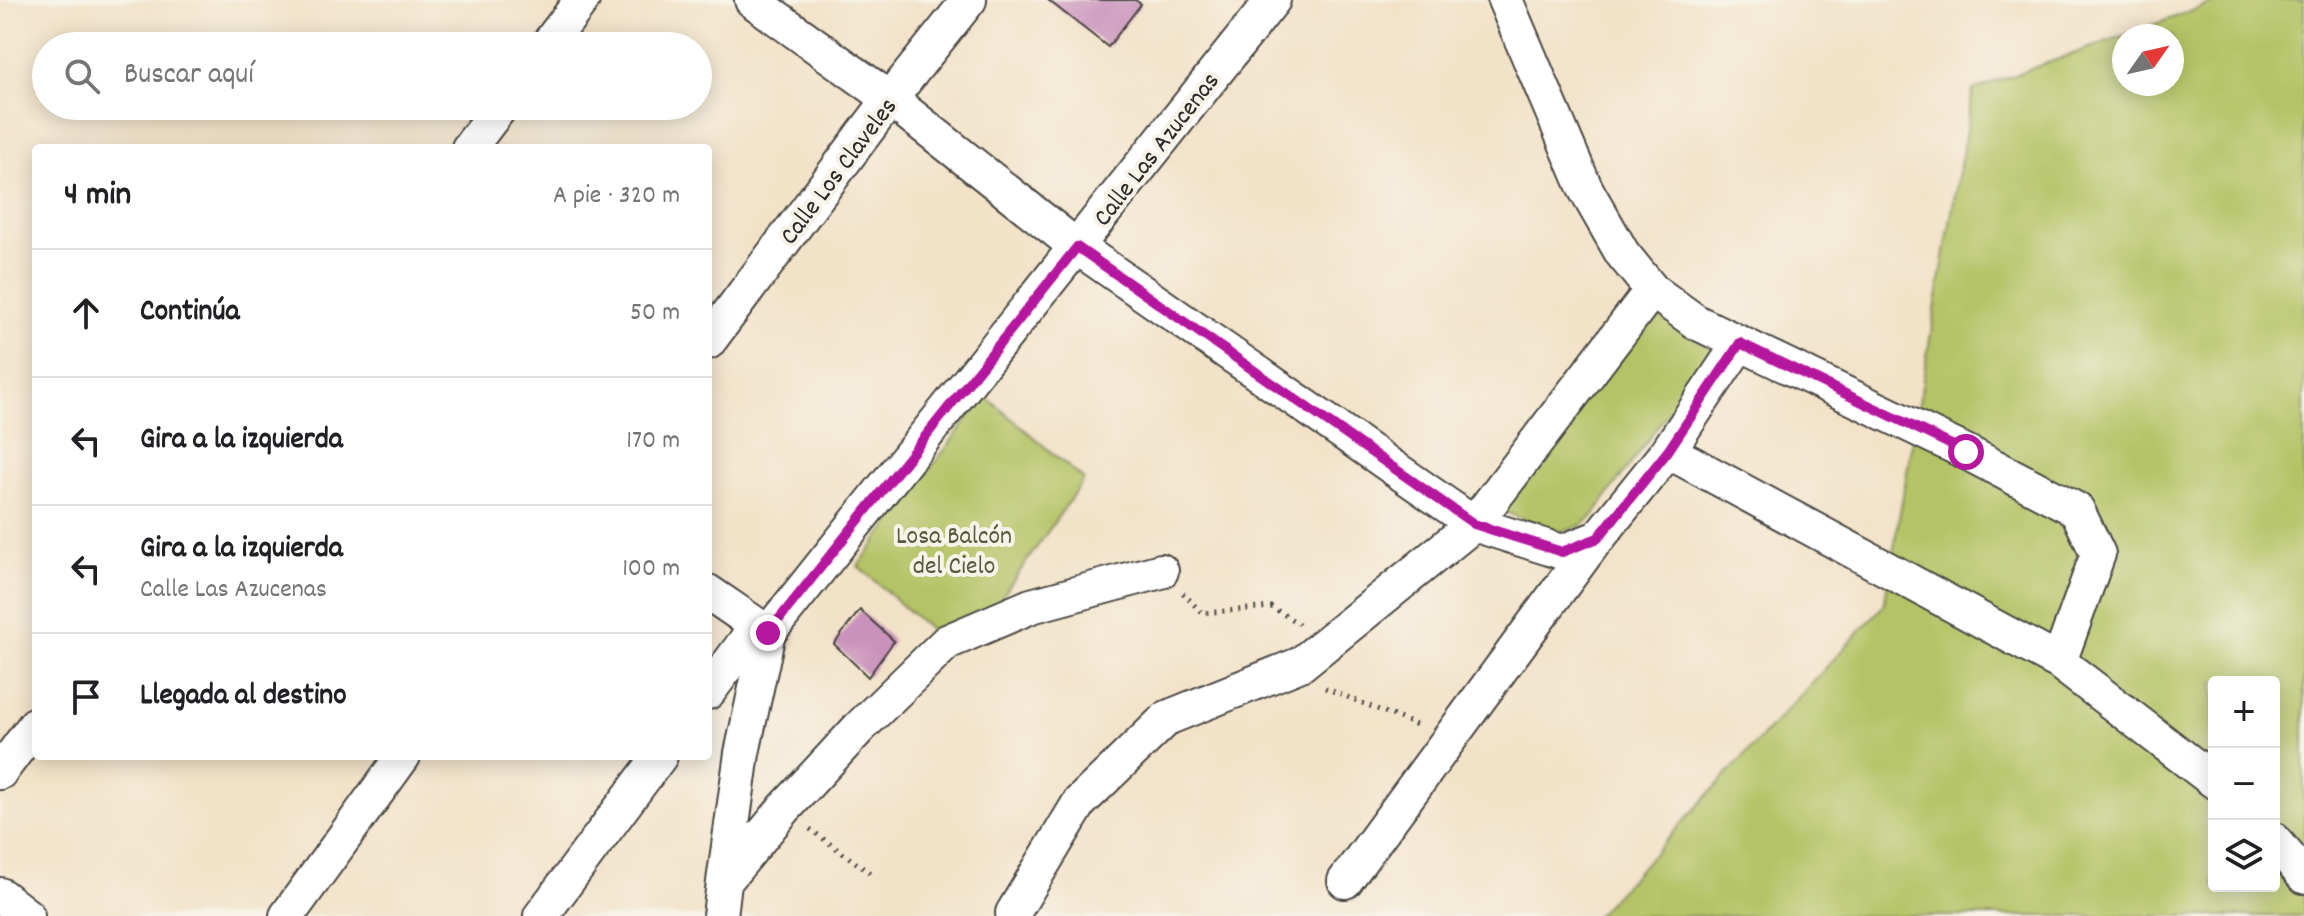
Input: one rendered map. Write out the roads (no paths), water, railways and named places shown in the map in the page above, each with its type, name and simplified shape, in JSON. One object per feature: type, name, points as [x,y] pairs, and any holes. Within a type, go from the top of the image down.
[{"type":"street","points":[[558,32],[582,0]]},
{"type":"street","points":[[752,0],[890,99],[1077,247],[1474,524],[1562,552],[1598,538]]},
{"type":"street","name":"Calle Los Claveles","points":[[712,337],[890,99],[969,0]]},
{"type":"street","name":"Calle Las Azucenas","points":[[712,687],[763,630],[1077,247],[1273,0]]},
{"type":"street","points":[[1505,0],[1585,188],[1622,253],[1652,290],[1696,322],[1966,452],[2077,510],[2098,554],[2059,662]]},
{"type":"street","points":[[472,144],[490,120]]},
{"type":"street","points":[[1013,913],[1080,802],[1167,718],[1301,664],[1474,524],[1652,290]]},
{"type":"street","points":[[1345,881],[1598,538],[1668,451],[1740,343]]},
{"type":"street","points":[[1668,451],[2059,662],[2208,776]]},
{"type":"street","points":[[724,882],[784,809],[860,727],[947,642],[1031,606],[1161,571]]},
{"type":"street","points":[[712,595],[763,630],[742,753],[720,916]]},
{"type":"street","points":[[0,772],[32,729]]},
{"type":"street","points":[[287,916],[400,760]]},
{"type":"street","points":[[541,916],[657,760]]},
{"type":"street","points":[[2280,847],[2304,876]]},
{"type":"street","points":[[0,895],[27,916]]},
{"type":"park label","name":"Losa Balcón del Cielo","points":[[954,549]]}]
